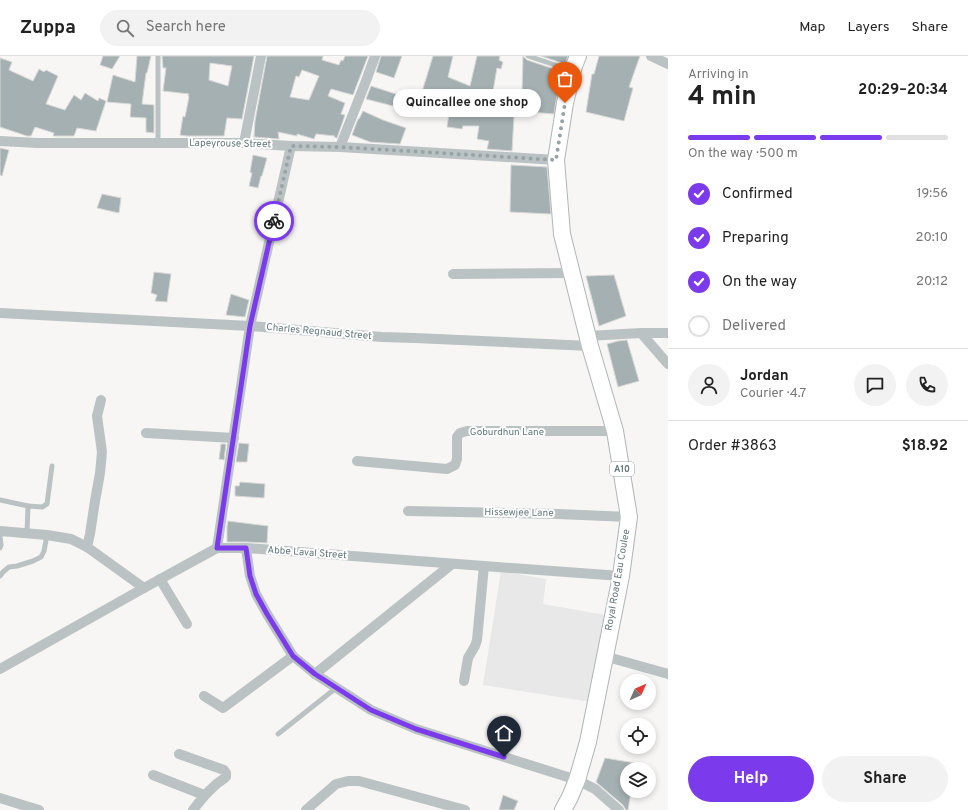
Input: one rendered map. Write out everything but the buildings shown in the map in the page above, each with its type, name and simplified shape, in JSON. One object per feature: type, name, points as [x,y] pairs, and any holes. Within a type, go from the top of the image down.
[{"type":"main road","name":"A10","points":[[556,160],[564,110],[575,63]]},
{"type":"main road","name":"Royal Road Eau Coulee","points":[[556,160],[562,234],[589,341],[615,431],[629,517],[621,576],[588,742],[577,780],[570,798],[562,810]]},
{"type":"street","points":[[244,143],[261,56]]},
{"type":"street","points":[[340,147],[375,56]]},
{"type":"street","points":[[651,56],[668,64]]},
{"type":"street","name":"Lapeyrouse Street","points":[[0,141],[37,143],[244,143],[340,147],[556,160]]},
{"type":"street","points":[[217,548],[250,326],[291,146]]},
{"type":"street","points":[[453,274],[572,273]]},
{"type":"street","name":"Charles Regnaud Street","points":[[0,313],[250,326],[382,337],[415,338],[589,341],[641,333],[668,333]]},
{"type":"street","points":[[641,333],[668,364]]},
{"type":"street","points":[[87,547],[102,452],[97,416],[100,400]]},
{"type":"street","name":"Goburdhun Lane","points":[[357,461],[447,469],[456,465],[458,459],[458,437],[460,433],[467,431],[615,431]]},
{"type":"street","points":[[146,433],[234,438]]},
{"type":"street","name":"Hissewjee Lane","points":[[408,511],[516,512],[629,517]]},
{"type":"street","points":[[0,531],[71,538],[87,547],[144,588]]},
{"type":"street","name":"Abbe Laval Street","points":[[0,669],[217,548],[246,548],[621,576]]},
{"type":"street","points":[[246,548],[250,576],[256,594],[293,656],[315,674],[371,710],[416,729],[577,780],[595,789],[619,810]]},
{"type":"street","points":[[315,674],[452,564]]},
{"type":"street","points":[[464,681],[468,658],[477,640],[484,566]]},
{"type":"street","points":[[160,579],[187,624]]},
{"type":"street","points":[[204,696],[223,708],[293,656]]},
{"type":"street","points":[[604,656],[668,674]]},
{"type":"street","points":[[179,754],[224,770],[226,773],[226,776],[204,795],[193,810]]},
{"type":"street","points":[[153,775],[204,795]]},
{"type":"street","points":[[306,810],[336,784],[348,781],[359,781],[465,810]]},
{"type":"street","points":[[0,798],[39,810]]},
{"type":"lane","points":[[158,56],[158,143]]},
{"type":"lane","points":[[528,56],[575,63]]},
{"type":"lane","points":[[0,500],[28,506],[42,507],[47,504],[52,466]]},
{"type":"lane","points":[[27,533],[28,506]]},
{"type":"lane","points":[[0,576],[9,567],[33,561],[41,557],[44,551],[47,535]]},
{"type":"lane","points":[[0,536],[0,548]]},
{"type":"lane","points":[[278,734],[336,688]]},
{"type":"shaded area","points":[[501,571],[546,579],[543,604],[605,615],[591,702],[483,685]]},
{"type":"way so far","points":[[274,221],[291,146],[340,147],[556,160],[565,103]]},
{"type":"place","name":"Quincallee one shop","points":[[565,103]]},
{"type":"route","points":[[274,221],[250,326],[217,548],[246,548],[250,576],[256,594],[293,656],[315,674],[371,710],[416,729],[504,757]]}]
